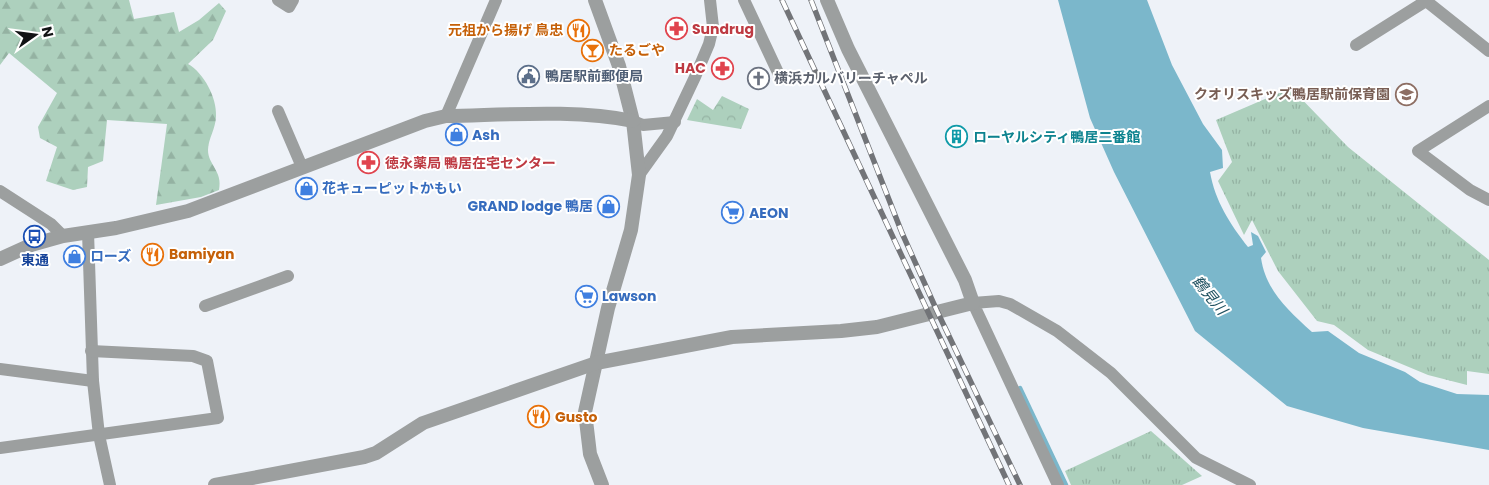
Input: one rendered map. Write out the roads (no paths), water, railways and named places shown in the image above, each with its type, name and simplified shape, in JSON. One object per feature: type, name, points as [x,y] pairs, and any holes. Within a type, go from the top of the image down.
[{"type":"street","points":[[278,0],[289,7],[293,0]]},
{"type":"street","points":[[446,116],[496,0]]},
{"type":"street","points":[[595,0],[619,66],[633,121],[639,175],[631,230],[585,412],[590,454],[602,485]]},
{"type":"street","points":[[639,175],[675,122],[709,44],[712,27],[710,0]]},
{"type":"street","points":[[744,0],[781,79]]},
{"type":"street","points":[[827,0],[848,49],[965,280],[973,303],[1058,485]]},
{"type":"street","points":[[1356,46],[1425,0],[1489,51]]},
{"type":"street","points":[[1489,106],[1418,151],[1470,190],[1489,200]]},
{"type":"street","points":[[278,111],[302,168]]},
{"type":"street","points":[[1,258],[31,244],[188,211],[425,121],[446,116],[583,115],[611,117],[643,124],[675,122]]},
{"type":"street","points":[[0,191],[51,224],[63,236]]},
{"type":"street","points":[[88,232],[93,381],[99,435],[110,485]]},
{"type":"street","points":[[205,306],[288,276]]},
{"type":"street","points":[[215,485],[364,457],[376,453],[423,423],[596,363],[732,337],[841,331],[877,327],[973,303],[998,301],[1010,304],[1057,332],[1111,373],[1196,458],[1250,485]]},
{"type":"street","points":[[0,448],[218,418],[207,361],[193,356],[91,351]]},
{"type":"street","points":[[0,369],[93,381]]},
{"type":"water","name":"鶴見川","points":[[1058,0],[1147,0],[1172,65],[1203,124],[1222,150],[1223,168],[1210,172],[1219,202],[1229,221],[1248,247],[1253,245],[1251,232],[1258,236],[1266,252],[1261,258],[1264,270],[1279,299],[1312,332],[1328,331],[1359,353],[1405,372],[1420,382],[1457,394],[1489,395],[1489,450],[1363,428],[1287,406],[1195,331],[1114,172],[1090,118]]},
{"type":"waterway","points":[[1020,388],[1066,485]]},
{"type":"railway","points":[[782,0],[1009,485]]},
{"type":"railway","points":[[811,0],[902,233],[1020,485]]},
{"type":"place","name":"Sundrug","points":[[676,29]]},
{"type":"place","name":"元祖から揚げ 鳥忠","points":[[579,30]]},
{"type":"place","name":"たるごや","points":[[593,50]]},
{"type":"place","name":"HAC","points":[[722,68]]},
{"type":"place","name":"鴨居駅前郵便局","points":[[529,76]]},
{"type":"place","name":"横浜カルバリーチャペル","points":[[758,78]]},
{"type":"place","name":"クオリスキッズ鴨居駅前保育園","points":[[1406,94]]},
{"type":"place","name":"Ash","points":[[456,135]]},
{"type":"place","name":"ローヤルシティ鴨居二番館","points":[[957,137]]},
{"type":"place","name":"徳永薬局 鴨居在宅センター","points":[[369,163]]},
{"type":"place","name":"花キューピットかもい","points":[[306,188]]},
{"type":"place","name":"GRAND lodge 鴨居","points":[[609,206]]},
{"type":"place","name":"AEON","points":[[733,213]]},
{"type":"place","name":"東通","points":[[35,237]]},
{"type":"place","name":"Bamiyan","points":[[153,254]]},
{"type":"place","name":"ローズ","points":[[74,256]]},
{"type":"place","name":"Lawson","points":[[586,296]]},
{"type":"place","name":"Gusto","points":[[539,417]]}]
